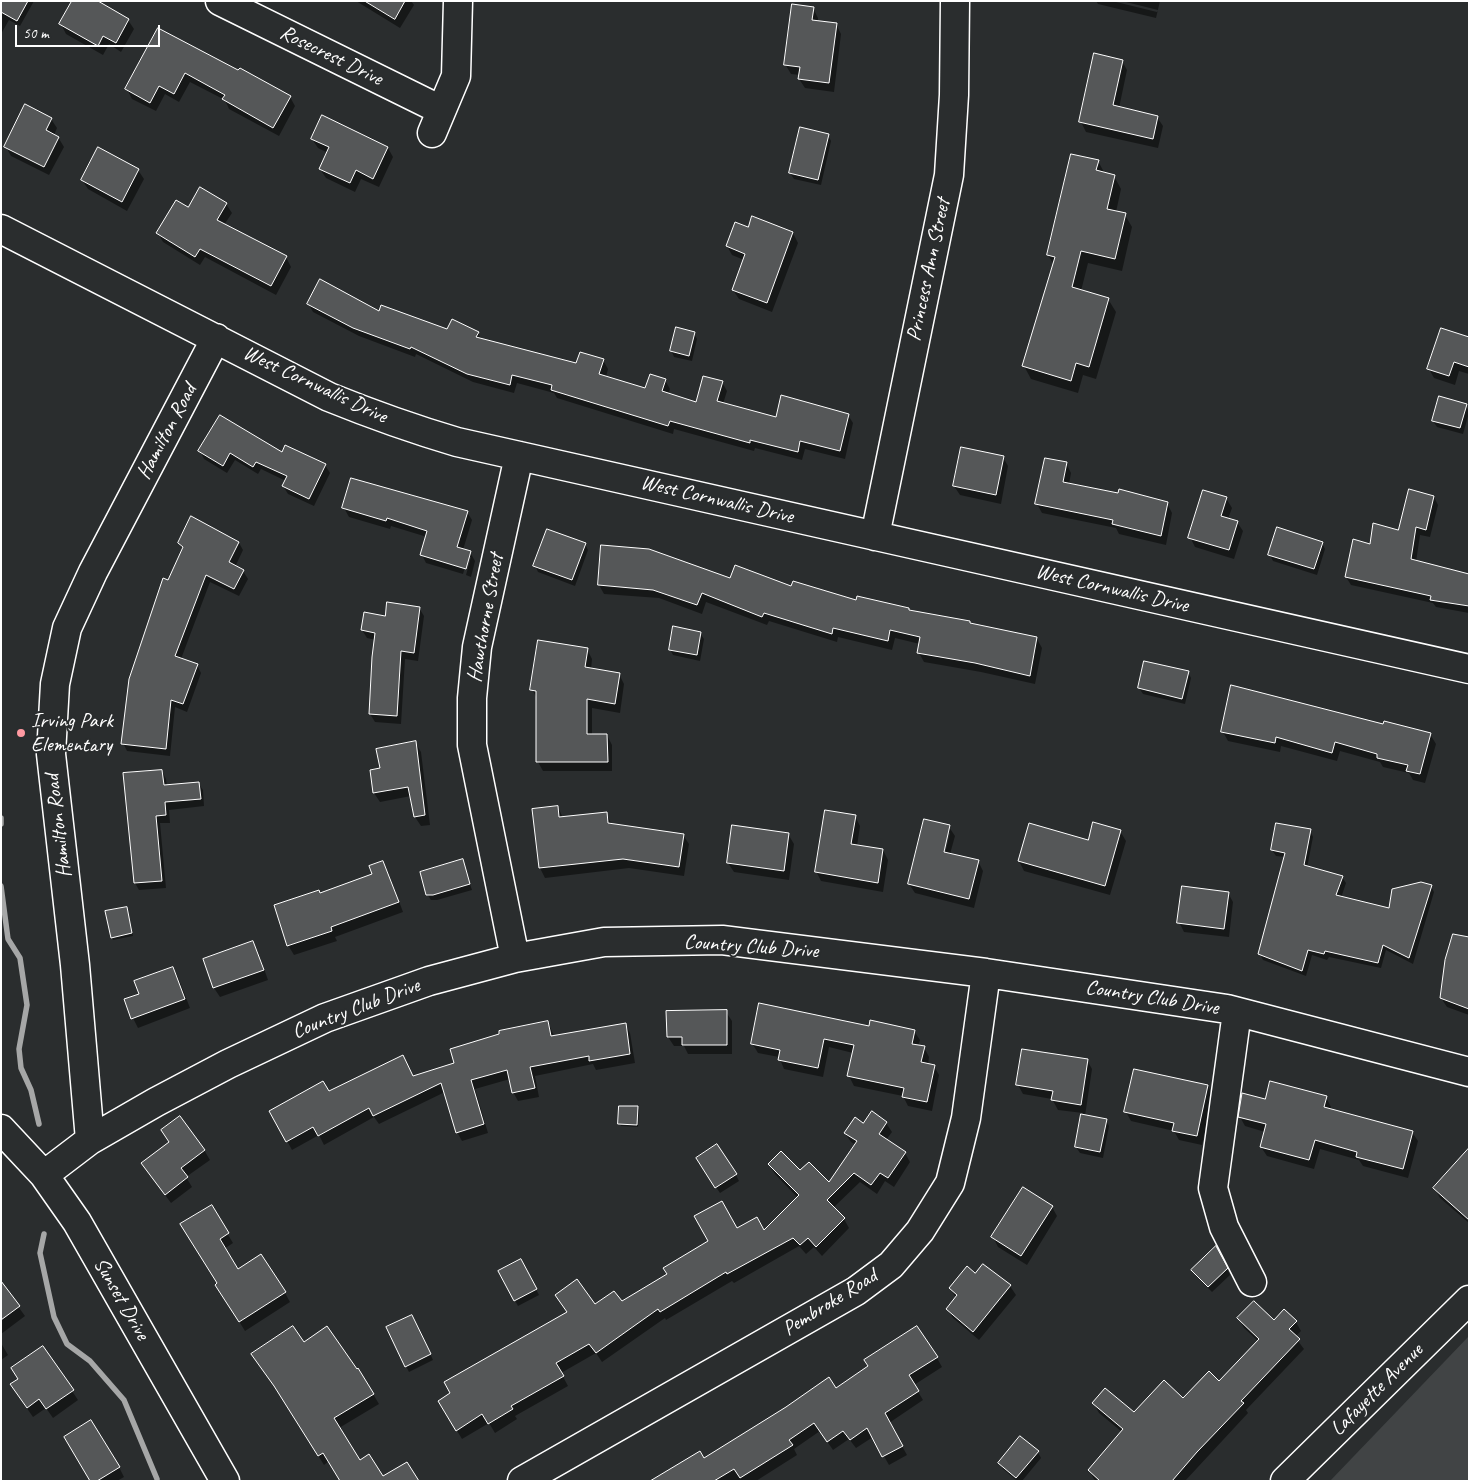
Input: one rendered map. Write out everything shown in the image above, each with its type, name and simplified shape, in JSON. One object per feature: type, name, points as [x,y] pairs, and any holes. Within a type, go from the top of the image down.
[{"type":"street","name":"Rosecrest Drive","points":[[220,1],[437,122],[456,76],[458,1]]},
{"type":"street","name":"Princess Ann Street","points":[[876,536],[949,175],[954,95],[955,1]]},
{"type":"street","name":"West Cornwallis Drive","points":[[1,229],[329,397],[368,413],[457,442],[1469,669]]},
{"type":"street","name":"Hamilton Road","points":[[90,1140],[76,965],[51,754],[54,684],[67,628],[85,588],[216,338]]},
{"type":"street","name":"Hawthorne Street","points":[[515,958],[472,745],[472,698],[477,647],[519,456]]},
{"type":"street","name":"Country Club Drive","points":[[44,1175],[90,1140],[156,1102],[220,1068],[325,1018],[429,981],[515,958],[604,942],[722,940],[986,973],[1237,1012],[1469,1072]]},
{"type":"street","name":"Pembroke Road","points":[[522,1481],[856,1291],[891,1265],[920,1231],[950,1183],[966,1118],[986,973]]},
{"type":"street","points":[[1237,1012],[1213,1188],[1224,1227],[1252,1282]]},
{"type":"street","name":"Sunset Drive","points":[[1,1129],[44,1175],[77,1222],[222,1480]]},
{"type":"street","name":"Lafayette Avenue","points":[[1285,1481],[1469,1300]]},
{"type":"shaded area","points":[[1469,1336],[1469,1481],[1330,1481]]},
{"type":"building","points":[[1,1],[28,1],[17,21],[1,12]]},
{"type":"building","points":[[72,1],[98,1],[129,19],[116,43],[103,36],[98,46],[59,24]]},
{"type":"building","points":[[365,1],[405,1],[395,19]]},
{"type":"building","points":[[792,4],[814,7],[812,20],[837,23],[829,83],[798,79],[800,67],[784,65]]},
{"type":"building","points":[[158,28],[238,70],[240,68],[291,96],[273,128],[222,99],[225,95],[185,73],[174,94],[159,86],[150,103],[125,89]]},
{"type":"building","points":[[1094,53],[1123,60],[1113,105],[1158,116],[1153,139],[1079,122]]},
{"type":"building","points":[[25,104],[52,118],[46,130],[59,137],[44,167],[4,147]]},
{"type":"building","points":[[322,115],[388,147],[373,179],[356,170],[350,183],[319,169],[329,147],[311,139]]},
{"type":"building","points":[[800,127],[829,134],[818,180],[789,173]]},
{"type":"building","points":[[98,147],[139,169],[122,202],[81,180]]},
{"type":"building","points":[[1071,154],[1099,160],[1096,170],[1115,175],[1107,209],[1126,213],[1115,259],[1081,251],[1072,287],[1109,298],[1089,367],[1076,363],[1071,381],[1022,366],[1055,257],[1047,255]]},
{"type":"building","points":[[200,187],[227,203],[217,220],[287,256],[271,286],[200,249],[195,257],[156,233],[176,200],[188,207]]},
{"type":"building","points":[[752,216],[793,232],[767,303],[732,290],[745,254],[726,246],[735,222],[748,227]]},
{"type":"building","points":[[320,279],[379,311],[381,305],[447,329],[452,319],[479,332],[476,337],[576,363],[580,352],[604,359],[599,374],[645,388],[650,374],[666,379],[662,391],[696,402],[703,376],[723,381],[717,401],[776,417],[781,395],[849,414],[840,451],[800,441],[798,452],[750,440],[750,443],[670,421],[668,426],[551,390],[552,385],[512,375],[510,385],[467,374],[411,347],[410,349],[353,328],[307,304]]},
{"type":"building","points":[[676,327],[695,332],[689,356],[670,351]]},
{"type":"building","points":[[1441,328],[1469,337],[1469,367],[1454,362],[1449,376],[1427,369]]},
{"type":"building","points":[[1439,396],[1467,404],[1460,428],[1432,421]]},
{"type":"building","points":[[220,415],[282,452],[285,445],[326,464],[309,499],[282,486],[287,476],[256,462],[253,467],[230,453],[223,466],[198,451]]},
{"type":"building","points":[[961,447],[1004,456],[996,495],[953,486]]},
{"type":"building","points":[[1045,458],[1067,462],[1063,482],[1118,493],[1119,489],[1168,502],[1161,536],[1112,524],[1113,520],[1035,504]]},
{"type":"building","points":[[351,478],[468,511],[457,547],[471,551],[466,569],[420,555],[427,531],[387,518],[386,521],[342,508]]},
{"type":"building","points":[[1409,489],[1434,496],[1426,530],[1416,527],[1411,559],[1469,574],[1469,606],[1430,600],[1431,596],[1345,577],[1353,539],[1370,544],[1373,523],[1398,530]]},
{"type":"building","points":[[1203,490],[1227,497],[1221,516],[1238,521],[1229,550],[1188,538]]},
{"type":"building","points":[[191,516],[239,542],[229,562],[244,570],[234,589],[206,575],[175,656],[198,664],[183,704],[171,700],[166,749],[121,744],[129,679],[163,578],[168,580],[183,547],[178,543]]},
{"type":"building","points":[[1277,527],[1323,542],[1314,569],[1268,555]]},
{"type":"building","points":[[547,529],[586,543],[572,580],[533,566]]},
{"type":"building","points":[[601,545],[649,549],[730,578],[735,565],[791,586],[793,581],[856,600],[857,596],[909,608],[909,610],[970,621],[970,623],[1037,637],[1030,676],[975,663],[917,653],[920,637],[890,630],[888,641],[833,628],[832,634],[764,613],[762,617],[702,593],[697,605],[653,590],[598,585]]},
{"type":"building","points":[[387,602],[420,607],[414,653],[401,651],[397,716],[369,714],[375,633],[361,630],[364,612],[385,616]]},
{"type":"building","points":[[673,626],[701,632],[697,655],[669,650]]},
{"type":"building","points":[[538,640],[588,648],[585,667],[620,673],[615,704],[587,699],[587,734],[607,734],[608,762],[536,762],[536,691],[530,690]]},
{"type":"building","points":[[1144,661],[1189,671],[1182,699],[1138,688]]},
{"type":"building","points":[[1231,685],[1383,724],[1384,721],[1431,733],[1420,774],[1406,771],[1408,765],[1377,758],[1377,754],[1335,742],[1332,753],[1276,737],[1275,743],[1221,732]]},
{"type":"building","points":[[416,741],[425,815],[414,817],[408,787],[373,793],[370,770],[380,768],[376,749]]},
{"type":"building","points":[[162,770],[164,785],[199,782],[201,799],[165,802],[166,815],[156,816],[162,881],[134,883],[123,773]]},
{"type":"building","points":[[558,806],[559,817],[607,812],[608,823],[684,834],[679,867],[623,859],[539,868],[532,809]]},
{"type":"building","points":[[825,810],[856,815],[851,844],[883,849],[878,883],[815,872]]},
{"type":"building","points":[[924,819],[950,825],[944,852],[979,860],[969,899],[908,884]]},
{"type":"building","points":[[1093,822],[1121,830],[1105,886],[1018,861],[1029,823],[1088,840]]},
{"type":"building","points":[[1276,823],[1311,829],[1304,865],[1343,876],[1336,895],[1389,908],[1392,889],[1421,882],[1432,885],[1409,958],[1383,945],[1378,963],[1325,951],[1324,954],[1308,950],[1302,971],[1258,954],[1285,853],[1271,850]]},
{"type":"building","points":[[732,825],[789,833],[784,871],[727,863]]},
{"type":"building","points":[[463,859],[470,884],[433,895],[426,895],[420,872]]},
{"type":"building","points":[[383,861],[399,902],[331,927],[332,931],[287,946],[274,905],[319,890],[320,893],[372,874],[369,866]]},
{"type":"building","points":[[1182,886],[1229,892],[1224,929],[1177,923]]},
{"type":"building","points":[[127,907],[132,933],[111,938],[105,911]]},
{"type":"building","points":[[1453,934],[1469,937],[1469,1009],[1440,998],[1445,960]]},
{"type":"building","points":[[253,941],[264,970],[213,988],[203,959]]},
{"type":"building","points":[[173,967],[185,999],[131,1019],[124,999],[139,994],[134,981]]},
{"type":"building","points":[[759,1003],[869,1026],[870,1020],[915,1030],[912,1044],[925,1046],[921,1062],[935,1065],[927,1102],[902,1097],[904,1088],[847,1076],[854,1045],[824,1039],[818,1068],[778,1060],[780,1050],[751,1044]]},
{"type":"building","points":[[727,1010],[727,1045],[682,1045],[682,1037],[667,1037],[666,1011]]},
{"type":"building","points":[[548,1021],[551,1036],[626,1023],[630,1054],[589,1061],[589,1056],[530,1067],[535,1088],[512,1093],[507,1070],[471,1080],[484,1124],[456,1133],[441,1083],[373,1116],[369,1108],[318,1136],[313,1127],[286,1142],[269,1111],[323,1081],[329,1091],[403,1055],[413,1076],[454,1063],[450,1049],[499,1034],[499,1031]]},
{"type":"building","points":[[1022,1049],[1088,1059],[1081,1105],[1051,1100],[1053,1091],[1016,1085]]},
{"type":"building","points":[[1134,1069],[1208,1085],[1197,1136],[1172,1131],[1174,1123],[1124,1112]]},
{"type":"building","points":[[1270,1081],[1327,1096],[1324,1107],[1413,1131],[1403,1169],[1356,1157],[1357,1152],[1315,1140],[1309,1160],[1260,1147],[1266,1124],[1238,1117],[1242,1093],[1265,1099]]},
{"type":"building","points":[[619,1106],[638,1106],[637,1125],[618,1124]]},
{"type":"building","points":[[872,1111],[887,1122],[879,1134],[906,1152],[888,1178],[880,1173],[871,1185],[854,1173],[827,1200],[845,1218],[816,1247],[808,1238],[800,1245],[793,1238],[727,1274],[726,1272],[660,1312],[658,1309],[596,1353],[589,1344],[556,1363],[564,1376],[511,1406],[513,1409],[488,1424],[482,1414],[456,1431],[438,1401],[450,1393],[444,1382],[567,1312],[555,1295],[577,1279],[595,1304],[614,1291],[622,1301],[667,1274],[663,1268],[708,1241],[694,1216],[722,1201],[737,1228],[757,1217],[764,1230],[799,1195],[768,1164],[781,1151],[800,1170],[809,1162],[829,1182],[857,1141],[844,1133],[855,1117],[863,1123]]},
{"type":"building","points":[[1081,1114],[1107,1119],[1100,1152],[1075,1147]]},
{"type":"building","points":[[180,1116],[205,1150],[181,1168],[188,1177],[165,1195],[141,1163],[169,1142],[161,1130]]},
{"type":"building","points":[[717,1144],[737,1174],[715,1188],[696,1158]]},
{"type":"building","points":[[1469,1148],[1469,1220],[1433,1188]]},
{"type":"building","points":[[1023,1187],[1053,1206],[1021,1256],[991,1237]]},
{"type":"building","points":[[212,1205],[229,1233],[220,1239],[238,1269],[261,1254],[286,1292],[239,1322],[180,1224]]},
{"type":"building","points":[[1216,1246],[1228,1268],[1208,1287],[1191,1270]]},
{"type":"building","points":[[521,1259],[537,1289],[514,1301],[498,1271]]},
{"type":"building","points":[[983,1264],[1011,1285],[973,1332],[946,1309],[957,1295],[949,1288],[967,1266],[975,1273]]},
{"type":"building","points":[[1,1281],[20,1306],[1,1320]]},
{"type":"building","points":[[1254,1301],[1274,1320],[1284,1309],[1297,1321],[1289,1329],[1300,1339],[1241,1401],[1244,1403],[1172,1481],[1100,1481],[1088,1470],[1123,1429],[1092,1403],[1105,1388],[1134,1412],[1164,1380],[1183,1398],[1209,1371],[1219,1381],[1259,1339],[1237,1318]]},
{"type":"building","points":[[412,1315],[431,1354],[405,1367],[386,1327]]},
{"type":"building","points":[[293,1326],[304,1342],[327,1326],[358,1368],[374,1394],[334,1418],[360,1460],[369,1454],[383,1476],[407,1462],[419,1481],[340,1481],[323,1453],[318,1456],[274,1386],[251,1354]]},
{"type":"building","points":[[917,1326],[938,1357],[909,1375],[919,1391],[885,1413],[903,1446],[882,1457],[867,1428],[850,1440],[843,1431],[827,1442],[814,1423],[789,1440],[793,1445],[740,1478],[734,1469],[714,1481],[650,1481],[700,1451],[704,1458],[786,1407],[829,1377],[836,1388],[868,1366],[864,1360]]},
{"type":"building","points":[[43,1346],[74,1390],[46,1409],[39,1399],[27,1408],[10,1384],[18,1379],[11,1368]]},
{"type":"building","points":[[91,1420],[120,1467],[97,1481],[90,1481],[64,1437]]},
{"type":"building","points":[[1020,1436],[1039,1451],[1016,1478],[998,1463]]},
{"type":"waterway","points":[[1,818],[1,824]]},
{"type":"waterway","points":[[1,886],[8,939],[20,958],[27,1005],[19,1049],[21,1068],[31,1090],[39,1124]]},
{"type":"waterway","points":[[44,1234],[40,1253],[54,1317],[67,1344],[90,1361],[124,1400],[157,1479]]},
{"type":"place","name":"Irving Park Elementary","points":[[21,733]]}]
